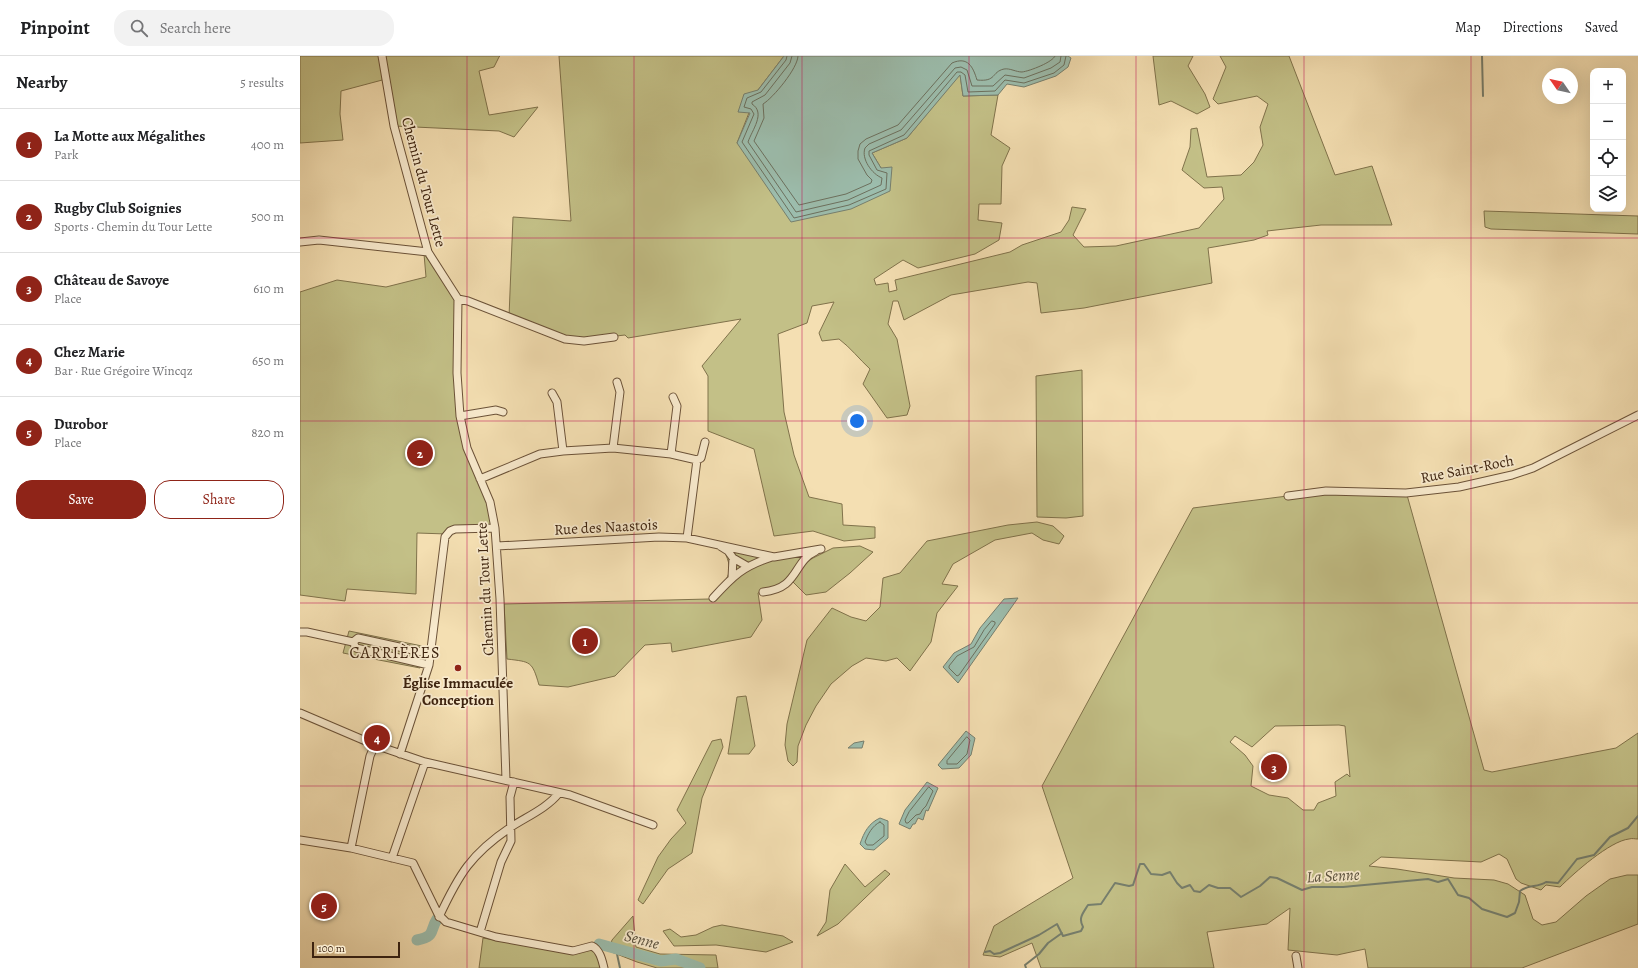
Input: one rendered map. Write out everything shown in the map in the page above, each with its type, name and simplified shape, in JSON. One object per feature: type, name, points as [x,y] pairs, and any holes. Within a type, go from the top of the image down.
[{"type":"street","name":"Chemin du Tour Lette","points":[[382,56],[394,126],[428,252],[458,300],[456,374],[460,416],[467,448],[492,510],[497,546],[506,780]]},
{"type":"street","points":[[300,242],[319,240],[428,252]]},
{"type":"street","points":[[458,300],[468,301],[565,339],[584,341],[614,337]]},
{"type":"street","points":[[612,448],[620,392],[617,382]]},
{"type":"street","points":[[552,393],[557,402],[563,450]]},
{"type":"street","points":[[670,454],[678,406],[673,397]]},
{"type":"street","points":[[460,416],[496,410],[503,412]]},
{"type":"street","name":"Rue Saint-Roch","points":[[1288,496],[1326,491],[1406,493],[1459,486],[1512,476],[1532,468],[1638,416]]},
{"type":"street","points":[[687,538],[697,460],[701,458],[705,442]]},
{"type":"street","points":[[480,479],[540,454],[563,450],[612,448],[670,454],[697,460]]},
{"type":"street","points":[[400,754],[429,665],[445,536],[450,531],[455,530],[495,528]]},
{"type":"street","name":"Rue des Naastois","points":[[497,546],[659,537],[687,538],[774,557]]},
{"type":"street","name":"Rue des Naastois","points":[[716,544],[728,551],[732,558],[746,566]]},
{"type":"street","name":"Rue des Naastois","points":[[714,598],[732,578],[746,566],[774,557],[821,549],[814,552],[803,563],[788,583],[778,589],[763,592]]},
{"type":"street","points":[[800,553],[802,555],[803,563]]},
{"type":"street","points":[[732,558],[732,578]]},
{"type":"street","points":[[300,632],[307,632],[353,642]]},
{"type":"street","points":[[353,642],[358,638],[430,654]]},
{"type":"street","points":[[353,642],[356,648],[429,665]]},
{"type":"street","points":[[300,713],[375,745],[425,762],[570,795],[653,825]]},
{"type":"street","points":[[351,848],[370,756],[375,745]]},
{"type":"street","points":[[392,858],[425,762]]},
{"type":"street","points":[[480,932],[500,862],[511,841],[510,798],[514,782]]},
{"type":"street","points":[[439,917],[453,887],[469,863],[484,848],[511,827],[549,804],[559,793]]},
{"type":"street","points":[[300,840],[351,848],[413,863],[439,917],[446,922],[480,932],[572,951],[592,946],[596,948],[600,954],[604,968]]},
{"type":"street","points":[[1296,956],[1298,968]]},
{"type":"shaded area","points":[[300,56],[500,56],[494,67],[479,71],[489,115],[538,107],[514,137],[499,131],[394,126],[386,79],[341,91],[340,114],[343,140],[300,143]]},
{"type":"shaded area","points":[[559,56],[784,56],[758,90],[737,143],[881,168],[872,153],[907,138],[960,74],[963,96],[998,95],[991,135],[1010,148],[1002,166],[1001,204],[979,204],[978,220],[1002,223],[999,240],[975,254],[918,268],[903,260],[874,279],[876,285],[888,283],[889,292],[897,290],[895,280],[1010,252],[1022,245],[1061,232],[1069,220],[1072,207],[1086,209],[1073,235],[1084,247],[1116,246],[1199,228],[1224,199],[1222,187],[1204,188],[1182,170],[1190,147],[1191,129],[1197,128],[1207,177],[1241,175],[1254,162],[1263,145],[1260,127],[1268,104],[1257,96],[1218,104],[1213,99],[1226,67],[1220,56],[1289,56],[1335,175],[1372,166],[1392,225],[1321,225],[1267,231],[1268,235],[1254,240],[1208,248],[1212,283],[1084,308],[1041,313],[1037,283],[1028,282],[951,295],[904,320],[898,301],[893,301],[888,324],[897,339],[910,406],[907,415],[887,418],[863,384],[870,369],[839,339],[822,341],[819,333],[834,302],[812,306],[807,323],[778,334],[784,412],[794,455],[809,497],[842,504],[843,525],[875,527],[875,538],[844,541],[813,531],[774,536],[754,449],[708,431],[708,376],[702,366],[741,319],[628,338],[625,335],[573,341],[509,317],[513,217],[571,221]]},
{"type":"shaded area","points":[[1153,56],[1193,56],[1188,66],[1205,94],[1210,107],[1197,114],[1171,101],[1159,105]]},
{"type":"shaded area","points":[[1484,211],[1638,216],[1638,234],[1491,229],[1485,227]]},
{"type":"shaded area","points":[[424,254],[458,299],[458,401],[477,473],[495,528],[457,530],[447,534],[417,533],[416,594],[347,589],[345,601],[300,595],[300,292],[337,280],[386,287],[426,277]]},
{"type":"shaded area","points":[[1082,370],[1083,516],[1066,518],[1037,517],[1036,376]]},
{"type":"shaded area","points":[[1311,493],[1407,495],[1484,770],[1492,772],[1616,748],[1638,733],[1638,839],[1621,841],[1612,845],[1583,866],[1560,887],[1546,885],[1541,890],[1521,883],[1516,879],[1507,859],[1499,854],[1481,862],[1381,857],[1369,866],[1454,878],[1494,880],[1508,884],[1525,895],[1533,919],[1542,925],[1556,922],[1586,896],[1610,879],[1627,875],[1638,875],[1638,924],[1522,968],[1368,968],[1365,949],[1337,955],[1288,950],[1290,908],[1267,924],[1207,932],[1214,968],[1041,968],[1032,943],[1000,957],[983,955],[994,926],[1073,878],[1042,786],[1193,508]],"holes":[[[1275,726],[1345,726],[1350,777],[1347,774],[1335,782],[1336,796],[1318,803],[1314,810],[1303,810],[1288,798],[1269,795],[1251,786],[1253,766],[1245,755],[1230,742],[1235,736],[1252,747]]]},
{"type":"shaded area","points":[[1037,522],[1053,526],[1064,536],[1059,544],[1043,540],[1032,533],[995,540],[953,564],[942,584],[958,586],[937,613],[931,642],[910,671],[897,658],[886,661],[866,658],[852,666],[831,684],[816,706],[806,725],[798,746],[797,762],[793,766],[788,761],[785,745],[787,724],[807,640],[832,608],[851,617],[866,621],[880,607],[883,578],[900,573],[927,541],[1008,525]]},
{"type":"shaded area","points":[[721,544],[776,554],[815,549],[811,559],[833,548],[860,546],[873,552],[826,592],[806,595],[792,581],[758,593],[762,620],[751,637],[672,652],[671,643],[645,645],[615,676],[568,687],[539,685],[534,671],[529,664],[526,662],[507,659],[504,604],[709,599],[722,585],[728,574],[728,562]]},
{"type":"shaded area","points":[[349,631],[422,646],[423,650],[420,668],[343,653]]},
{"type":"shaded area","points":[[746,696],[755,746],[749,754],[728,754],[737,697]]},
{"type":"shaded area","points":[[721,739],[723,747],[702,798],[692,853],[668,869],[643,904],[638,900],[658,857],[671,839],[686,823],[677,810],[712,741]]},
{"type":"shaded area","points":[[845,864],[865,887],[885,870],[890,874],[838,924],[817,936],[826,922],[830,890]]},
{"type":"shaded area","points":[[633,916],[636,947],[660,954],[716,955],[718,968],[657,968],[609,951],[612,940]]},
{"type":"shaded area","points":[[722,925],[783,936],[793,942],[766,952],[716,945],[674,946],[663,931],[670,929],[681,937],[696,935],[713,927]]},
{"type":"shaded area","points":[[483,938],[542,948],[595,949],[602,968],[479,968]]},
{"type":"water","points":[[784,56],[1068,56],[1071,58],[1068,67],[1056,76],[1024,87],[1007,84],[998,95],[963,96],[960,75],[907,138],[872,153],[881,168],[892,167],[890,191],[851,209],[791,222],[737,143],[750,113],[738,112],[744,94],[758,90]]},
{"type":"water","points":[[1018,598],[958,683],[943,667],[954,653],[971,644],[980,628],[1004,599]]},
{"type":"water","points":[[966,731],[975,738],[971,755],[959,768],[942,769],[938,765]]},
{"type":"water","points":[[864,741],[862,748],[848,748],[854,743]]},
{"type":"water","points":[[927,782],[938,788],[928,811],[926,810],[923,820],[918,818],[910,829],[899,824],[905,810]]},
{"type":"water","points":[[880,818],[888,821],[888,838],[874,850],[865,849],[860,844],[863,836],[867,828]]},
{"type":"waterway","points":[[1482,56],[1483,96]]},
{"type":"waterway","name":"La Senne","points":[[985,952],[990,951],[994,954],[1000,953],[1039,935],[1057,924],[1063,936],[1081,931],[1083,927],[1081,921],[1082,916],[1088,905],[1101,904],[1115,883],[1129,886],[1133,885],[1140,864],[1144,864],[1151,874],[1162,875],[1170,872],[1182,888],[1190,885],[1194,891],[1200,892],[1209,885],[1218,888],[1230,888],[1241,897],[1260,886],[1270,877],[1277,878],[1302,890],[1312,887],[1343,887],[1428,879],[1438,882],[1448,879],[1458,895],[1469,898],[1482,909],[1507,917],[1515,913],[1519,902],[1520,891],[1527,887],[1546,882],[1558,883],[1577,859],[1594,855],[1610,837],[1628,828],[1638,816]]},
{"type":"waterway","name":"Senne","points":[[417,940],[430,935],[437,919]]},
{"type":"waterway","points":[[1026,968],[1025,965],[1039,954],[1048,943],[1062,933]]},
{"type":"waterway","name":"Senne","points":[[599,944],[661,961],[676,959],[700,968]]},
{"type":"waterway","points":[[612,946],[617,954],[620,968]]},
{"type":"place","name":"Rugby Club Soignies","points":[[420,453]]},
{"type":"place","name":"La Motte aux Mégalithes","points":[[585,641]]},
{"type":"place","name":"Église Immaculée Conception","points":[[458,668]]},
{"type":"place","name":"Chez Marie","points":[[377,738]]},
{"type":"place","name":"Château de Savoye","points":[[1274,767]]},
{"type":"place","name":"Durobor","points":[[324,906]]},
{"type":"district","name":"CARRIÈRES","points":[[395,652]]}]
